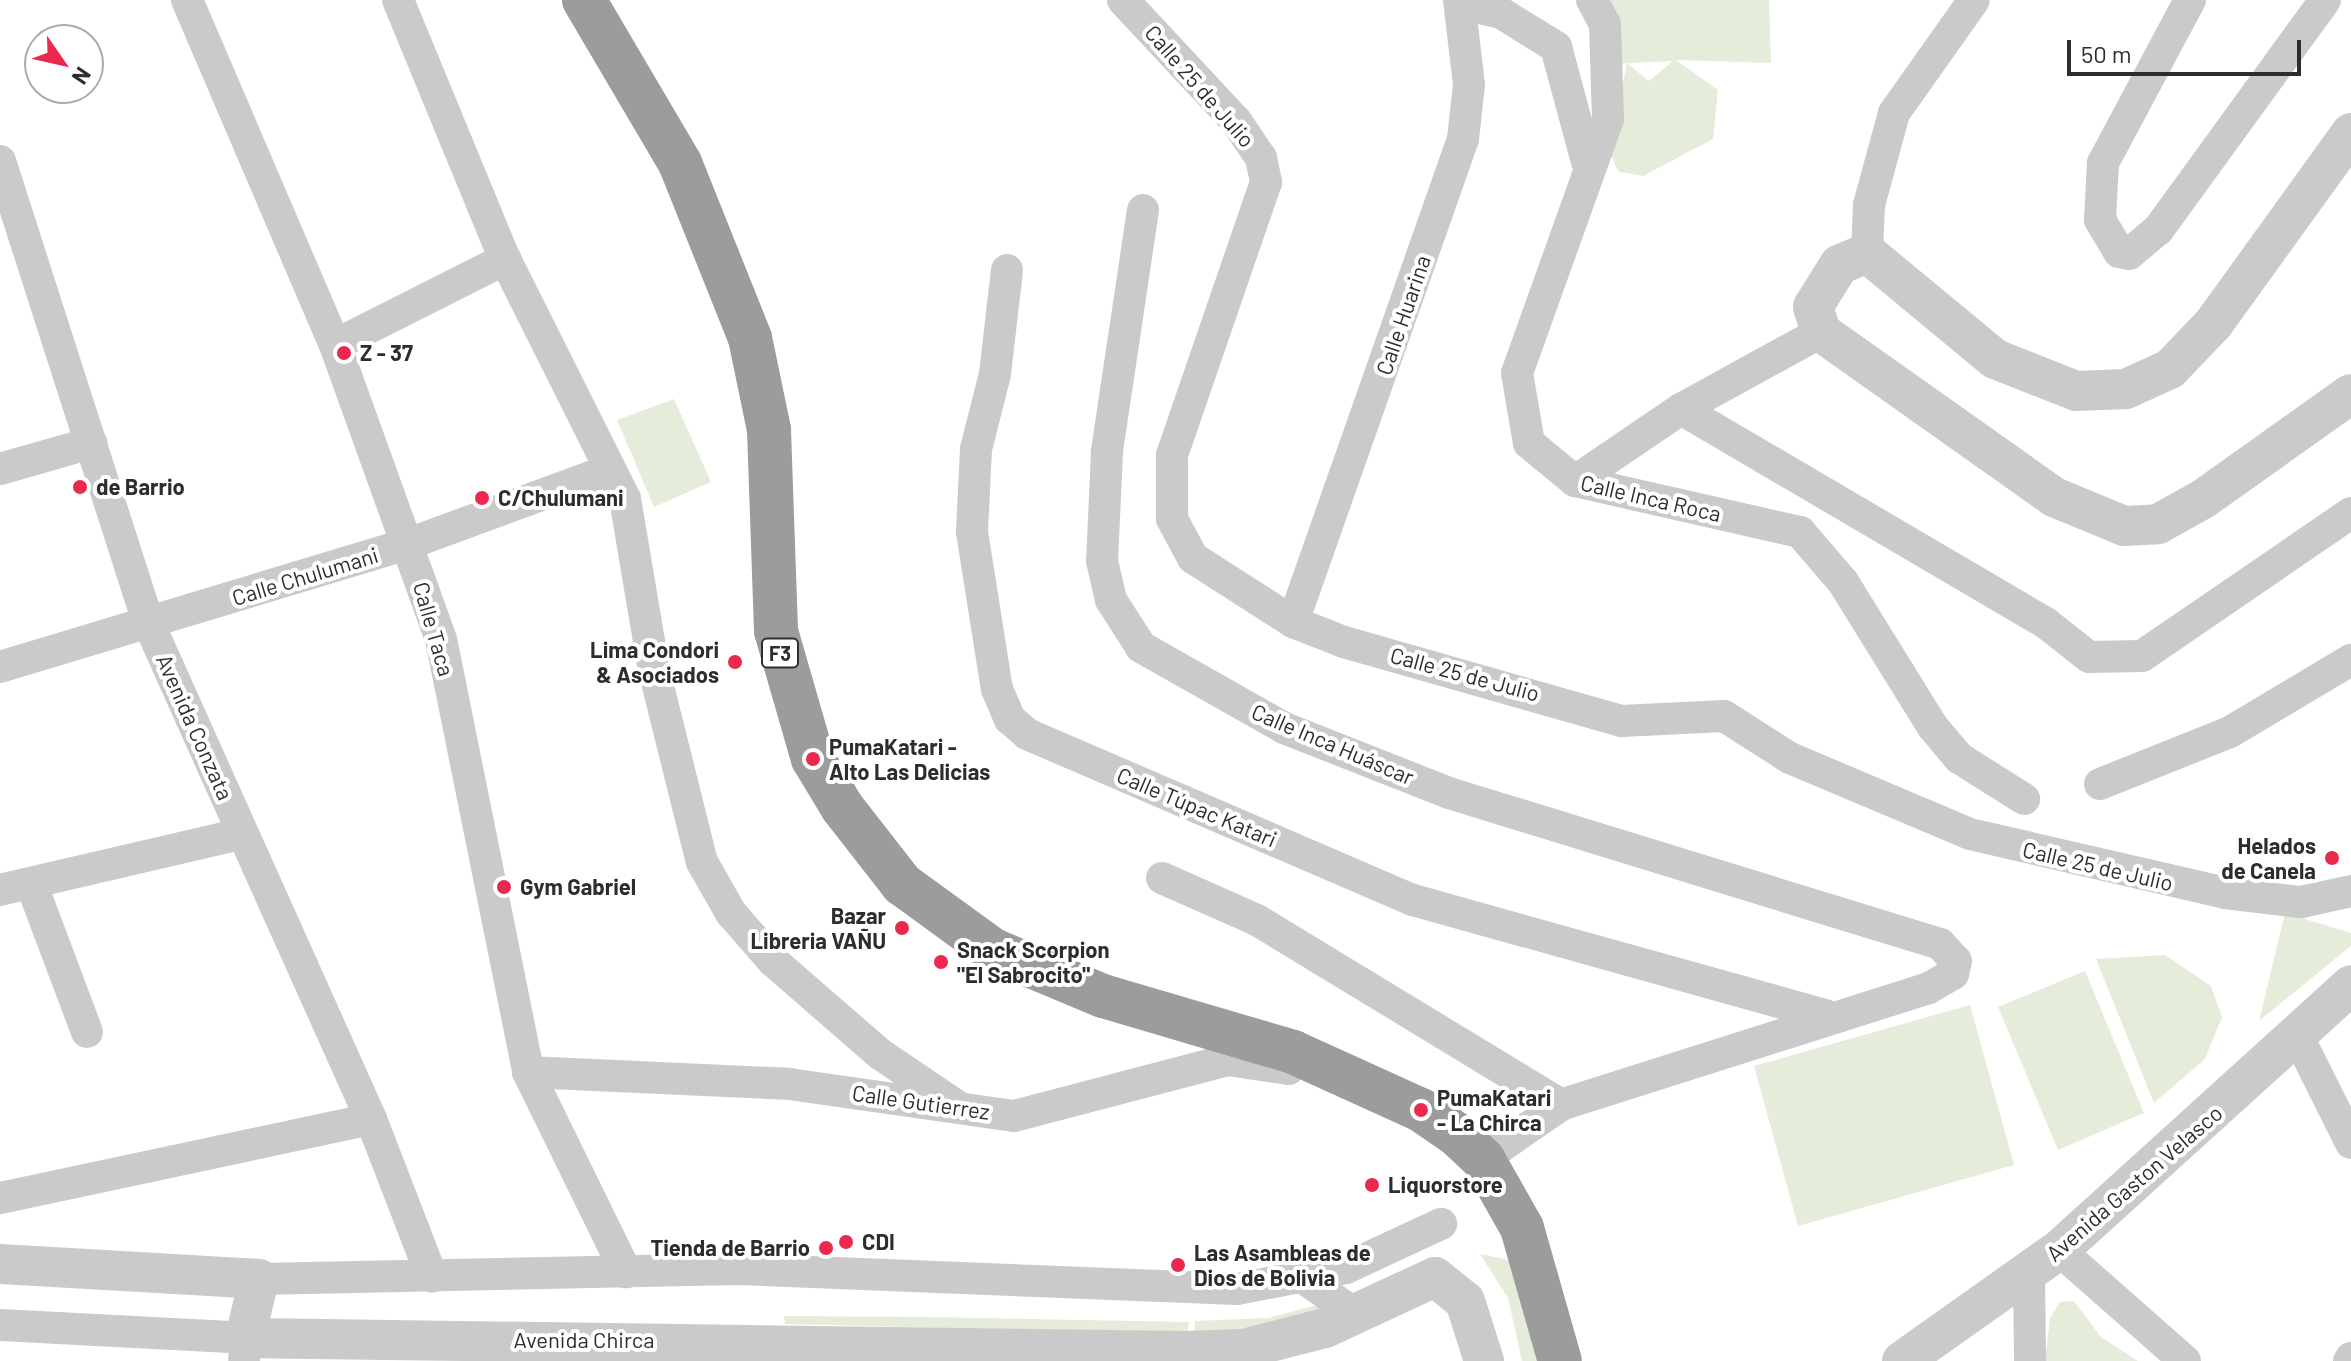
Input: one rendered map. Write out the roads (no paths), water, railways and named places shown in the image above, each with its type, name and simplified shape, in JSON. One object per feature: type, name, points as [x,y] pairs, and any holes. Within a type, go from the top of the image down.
[{"type":"highway","name":"F3","points":[[584,0],[680,163],[750,338],[769,430],[776,631],[813,759],[842,807],[902,884],[993,950],[1103,996],[1293,1052],[1421,1110],[1483,1159],[1536,1264],[1560,1361]]},
{"type":"street","name":"Calle Taca","points":[[187,0],[335,345],[441,639],[528,1072],[626,1272]]},
{"type":"street","points":[[398,0],[505,259],[633,529],[654,670],[702,862],[731,913],[773,961],[880,1054],[957,1106]]},
{"type":"street","name":"Calle 25 de Julio","points":[[1123,0],[1261,158],[1262,205],[1172,455],[1172,519],[1193,558],[1293,622],[1621,721],[1724,716],[1790,758],[1970,834],[2092,867],[2301,902],[2349,888]]},
{"type":"street","name":"Calle Inca Roca","points":[[1592,0],[1605,24],[1612,74],[1608,119],[1587,162],[1517,373],[1529,443],[1575,481],[1800,532],[1843,582],[1933,727],[1959,758],[2024,799]]},
{"type":"street","points":[[1867,253],[1869,205],[1894,113],[1974,0]]},
{"type":"street","points":[[2190,0],[2103,163],[2100,220],[2119,252],[2129,254],[2158,230],[2325,0]]},
{"type":"street","points":[[1460,2],[1501,13],[1556,47],[1587,162]]},
{"type":"street","name":"Calle Huarina","points":[[1293,622],[1463,139],[1469,85],[1460,2]]},
{"type":"street","points":[[1867,253],[1995,359],[2076,391],[2126,389],[2170,369],[2214,323],[2351,133]]},
{"type":"street","name":"Avenida Conzata","points":[[0,161],[149,624],[371,1119],[432,1277]]},
{"type":"street","name":"Calle Inca Huáscar","points":[[1143,210],[1107,452],[1102,561],[1111,600],[1141,647],[1284,728],[1449,793],[1940,944],[1956,961],[1943,983],[1826,1015]]},
{"type":"street","points":[[1867,253],[1839,265],[1826,283],[1813,307],[1821,332],[2054,497],[2124,526],[2158,524],[2203,499],[2351,394]]},
{"type":"street","points":[[335,345],[505,259]]},
{"type":"street","name":"Calle Túpac Katari","points":[[1007,270],[995,374],[976,449],[972,532],[997,689],[1010,719],[1027,734],[1413,900],[1826,1015]]},
{"type":"street","points":[[1575,481],[1681,409],[1821,332]]},
{"type":"street","points":[[1681,409],[2047,624],[2089,657],[2142,656],[2351,513]]},
{"type":"street","points":[[0,469],[91,443]]},
{"type":"street","name":"Calle Chulumani","points":[[0,667],[408,544],[606,471]]},
{"type":"street","points":[[2100,784],[2230,732],[2351,660]]},
{"type":"street","points":[[87,1032],[16,887],[241,834]]},
{"type":"street","points":[[1162,878],[1257,920],[1561,1105]]},
{"type":"street","name":"Avenida Gaston Velasco","points":[[1902,1361],[2044,1262],[2299,1039],[2351,985]]},
{"type":"street","points":[[1483,1159],[1561,1105],[1826,1015]]},
{"type":"street","points":[[2299,1039],[2351,1143]]},
{"type":"street","name":"Calle Gutierrez","points":[[528,1072],[789,1084],[957,1106],[1042,1113],[1228,1060],[1288,1069],[1293,1052]]},
{"type":"street","points":[[0,1198],[371,1119]]},
{"type":"street","points":[[0,1264],[259,1279],[836,1271],[1237,1289],[1346,1268],[1441,1224]]},
{"type":"street","points":[[2030,1361],[2044,1262],[2185,1361]]},
{"type":"street","points":[[1302,1277],[1354,1313]]},
{"type":"street","name":"Avenida Chirca","points":[[0,1325],[245,1349],[1185,1356],[1243,1349],[1354,1313],[1435,1277],[1465,1301],[1484,1361]]},
{"type":"street","points":[[245,1349],[259,1279]]},
{"type":"place","name":"Z - 37","points":[[344,353]]},
{"type":"place","name":"de Barrio","points":[[80,487]]},
{"type":"place","name":"C/Chulumani","points":[[482,498]]},
{"type":"place","name":"Lima Condori & Asociados","points":[[735,662]]},
{"type":"place","name":"PumaKatari - Alto Las Delicias","points":[[813,759]]},
{"type":"place","name":"Helados de Canela","points":[[2332,858]]},
{"type":"place","name":"Gym Gabriel","points":[[504,887]]},
{"type":"place","name":"Bazar Libreria VAÑU","points":[[902,928]]},
{"type":"place","name":"Snack Scorpion \"El Sabrocito\"","points":[[941,962]]},
{"type":"place","name":"PumaKatari - La Chirca","points":[[1421,1110]]},
{"type":"place","name":"Liquorstore","points":[[1372,1185]]},
{"type":"place","name":"CDI","points":[[846,1242]]},
{"type":"place","name":"Tienda de Barrio","points":[[826,1248]]},
{"type":"place","name":"Las Asambleas de Dios de Bolivia","points":[[1178,1265]]}]
